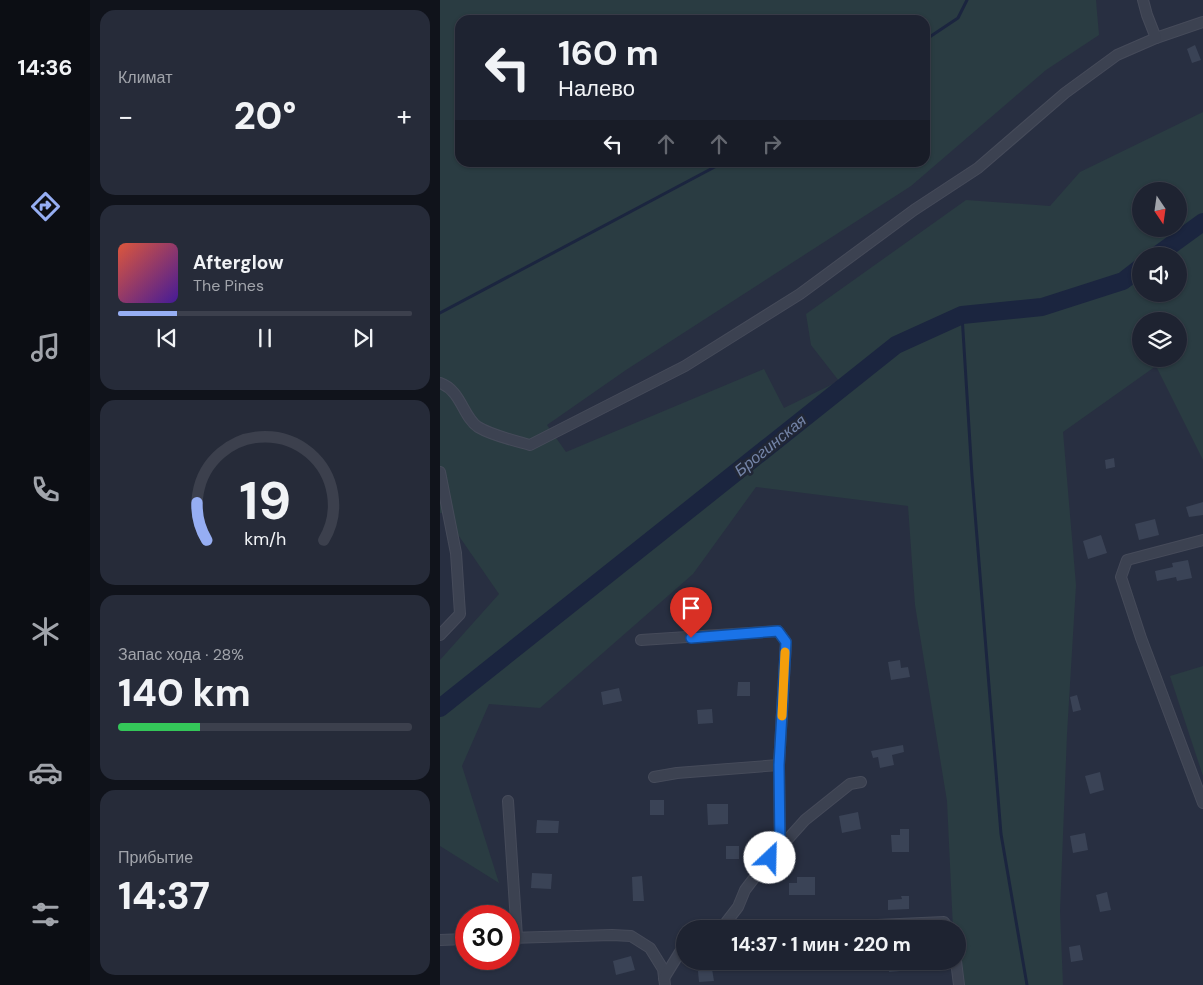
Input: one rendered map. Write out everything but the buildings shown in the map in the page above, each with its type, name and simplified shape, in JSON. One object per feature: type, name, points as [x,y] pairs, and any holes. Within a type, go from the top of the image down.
[{"type":"street","points":[[1144,0],[1147,15],[1156,38]]},
{"type":"street","points":[[440,383],[449,386],[476,426],[499,436],[530,445],[685,366],[800,294],[914,210],[978,168],[1065,93],[1117,55],[1156,38],[1203,22]]},
{"type":"street","points":[[440,472],[456,553],[460,614],[440,635]]},
{"type":"street","points":[[1203,540],[1127,560],[1121,577],[1144,647],[1203,803]]},
{"type":"street","points":[[641,640],[778,631],[786,642],[779,765],[780,847]]},
{"type":"street","points":[[654,777],[677,773],[779,765]]},
{"type":"street","points":[[728,920],[738,907],[745,890],[761,869],[805,820],[850,784],[861,782]]},
{"type":"street","points":[[508,801],[512,905]]},
{"type":"street","points":[[520,938],[612,934],[631,936],[650,948],[663,969],[664,982]]},
{"type":"street","points":[[440,940],[455,939]]},
{"type":"street","points":[[664,982],[676,960]]},
{"type":"street","points":[[957,970],[959,985]]},
{"type":"shaded area","points":[[440,0],[1096,0],[1099,35],[1046,70],[911,186],[626,370],[547,425],[566,452],[764,369],[784,408],[839,381],[811,345],[806,314],[966,200],[1050,206],[1080,172],[1203,112],[1203,460],[1156,367],[1187,367],[1187,312],[1132,312],[1132,367],[1155,367],[1063,432],[1076,585],[1067,734],[1060,911],[1063,985],[955,985],[957,970],[966,970],[966,920],[953,920],[947,801],[915,605],[908,506],[756,487],[693,574],[540,708],[489,704],[462,766],[499,883],[440,846],[440,660],[499,594],[443,513],[440,513]]},
{"type":"shaded area","points":[[1203,666],[1203,776],[1170,676]]},
{"type":"waterway","points":[[930,37],[958,18],[967,0]]},
{"type":"waterway","points":[[440,313],[715,167]]},
{"type":"waterway","name":"Брогинская","points":[[1168,247],[1203,222]]},
{"type":"waterway","name":"Брогинская","points":[[440,708],[896,345],[962,315],[1042,307],[1123,281],[1132,274]]},
{"type":"waterway","points":[[962,315],[972,476],[1001,834],[1027,985]]},
{"type":"slow traffic","points":[[782,716],[785,652]]},
{"type":"route","points":[[691,638],[778,631],[786,642],[779,765],[780,847],[770,858]]}]
